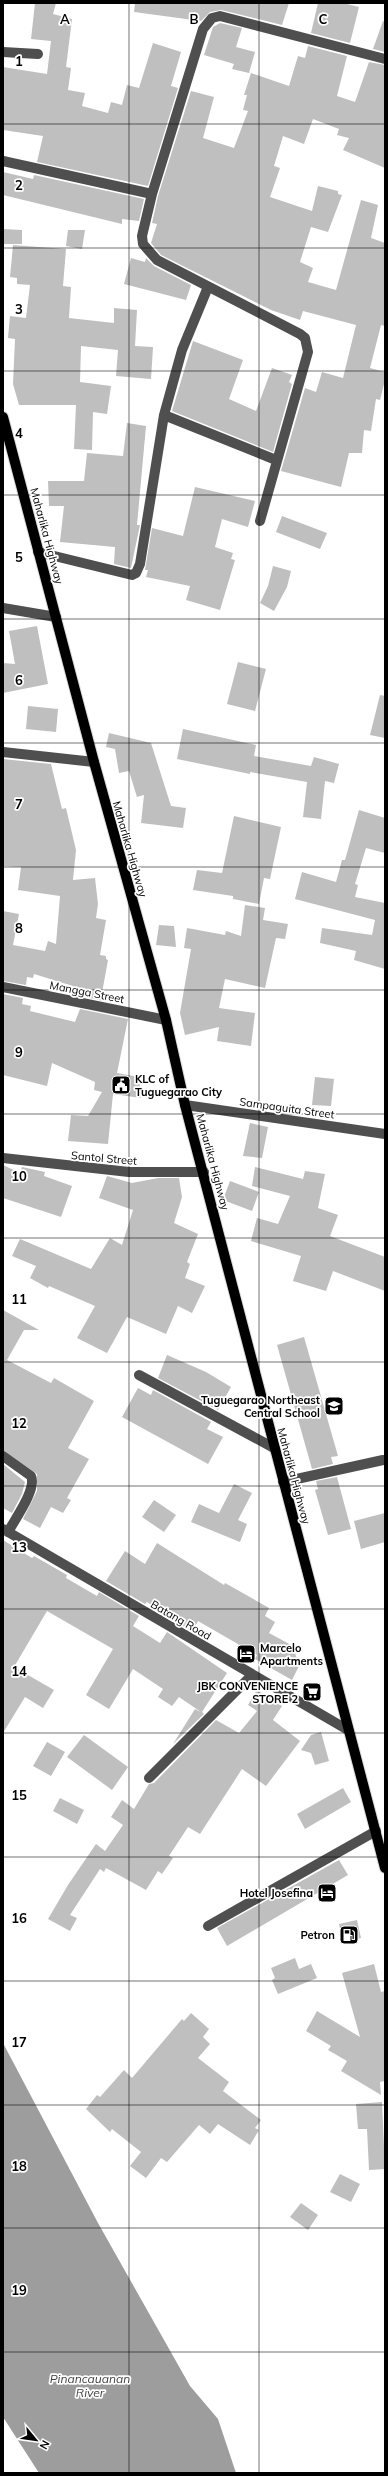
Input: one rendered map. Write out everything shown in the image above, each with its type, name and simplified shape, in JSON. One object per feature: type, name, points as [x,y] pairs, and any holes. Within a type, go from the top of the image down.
[{"type":"main road","name":"Maharlika Highway","points":[[3,417],[94,762],[166,1020],[185,1105],[204,1172],[274,1448],[385,1868]]},
{"type":"street","points":[[260,521],[276,460],[308,352],[308,345],[300,334],[157,260],[143,244],[142,236],[152,194],[203,29],[212,18],[220,16],[385,59]]},
{"type":"street","points":[[3,52],[38,54]]},
{"type":"street","points":[[3,161],[152,194]]},
{"type":"street","points":[[38,552],[132,575],[136,573],[140,564],[164,415],[182,350],[208,287]]},
{"type":"street","points":[[164,415],[276,460]]},
{"type":"street","points":[[3,608],[56,617]]},
{"type":"street","points":[[3,752],[94,762]]},
{"type":"street","name":"Mangga Street","points":[[3,987],[166,1020]]},
{"type":"street","name":"Sampaguita Street","points":[[185,1105],[385,1134]]},
{"type":"street","name":"Santol Street","points":[[3,1158],[129,1172],[204,1172]]},
{"type":"street","points":[[139,1376],[274,1448]]},
{"type":"street","points":[[3,1456],[31,1476],[33,1480],[31,1491],[5,1530]]},
{"type":"street","points":[[283,1482],[383,1460]]},
{"type":"street","name":"Batang Road","points":[[5,1530],[348,1730]]},
{"type":"street","points":[[149,1778],[252,1675]]},
{"type":"street","points":[[208,1926],[376,1831]]},
{"type":"water","name":"Pinancauanan River","points":[[3,2043],[98,2223],[190,2386],[218,2419],[236,2473],[39,2473],[3,2417]]},
{"type":"building","points":[[35,3],[56,3],[53,14],[72,19],[66,67],[71,68],[68,90],[85,93],[82,106],[108,113],[111,102],[122,105],[127,85],[139,88],[153,43],[181,52],[171,86],[178,88],[148,186],[37,162],[43,136],[3,130],[3,67],[47,74],[51,41],[31,39]]},
{"type":"building","points":[[135,3],[289,3],[282,25],[221,10],[210,12],[201,21],[134,12]]},
{"type":"building","points":[[318,3],[343,3],[359,7],[350,43],[311,33]]},
{"type":"building","points":[[383,21],[385,22],[385,52],[373,49]]},
{"type":"building","points":[[220,23],[242,28],[236,47],[255,52],[249,73],[232,69],[234,64],[204,55],[213,27]]},
{"type":"building","points":[[308,46],[347,56],[337,96],[355,102],[369,62],[385,65],[385,168],[343,150],[349,138],[337,135],[339,129],[313,119],[304,144],[283,136],[274,166],[280,168],[270,197],[312,211],[318,186],[338,191],[338,194],[342,195],[328,232],[311,227],[300,262],[313,268],[308,282],[336,290],[361,200],[378,205],[371,238],[385,243],[385,326],[381,325],[370,368],[385,372],[385,380],[380,400],[376,399],[371,431],[364,430],[362,453],[349,453],[341,487],[281,471],[305,388],[316,392],[322,372],[343,378],[356,325],[303,311],[300,320],[271,310],[161,255],[151,243],[157,224],[152,223],[158,196],[191,91],[214,97],[203,138],[234,148],[248,111],[243,110],[247,95],[244,95],[251,73],[289,86],[298,56],[305,58]]},
{"type":"building","points":[[3,172],[33,179],[34,175],[144,199],[139,221],[122,219],[122,224],[3,195]]},
{"type":"building","points":[[3,229],[22,230],[22,244],[3,244]]},
{"type":"building","points":[[68,230],[85,230],[82,249],[66,246]]},
{"type":"building","points":[[13,245],[66,249],[63,286],[71,287],[69,318],[114,323],[114,308],[137,310],[135,346],[153,347],[151,379],[116,376],[118,350],[81,346],[80,382],[111,386],[107,414],[93,412],[92,450],[74,449],[76,405],[19,405],[13,384],[15,339],[8,338],[10,316],[26,318],[30,285],[17,284],[17,278],[10,277]]},
{"type":"building","points":[[131,258],[145,262],[146,258],[154,266],[191,285],[186,300],[124,284]]},
{"type":"building","points":[[193,341],[243,360],[229,399],[256,411],[272,368],[292,375],[289,382],[292,384],[273,452],[172,411]]},
{"type":"building","points":[[127,423],[146,426],[137,525],[140,525],[131,568],[114,564],[115,547],[60,542],[64,506],[49,506],[48,481],[84,481],[87,453],[123,456]]},
{"type":"building","points":[[195,487],[255,501],[248,527],[222,519],[215,547],[233,553],[231,559],[235,560],[220,610],[186,600],[190,586],[146,577],[148,570],[145,570],[152,528],[183,536]]},
{"type":"building","points":[[282,516],[327,533],[320,549],[276,532]]},
{"type":"building","points":[[273,566],[291,571],[287,587],[274,611],[260,603],[268,586]]},
{"type":"building","points":[[37,626],[48,684],[3,693],[3,663],[15,664],[9,631]]},
{"type":"building","points":[[238,662],[266,669],[255,711],[227,704]]},
{"type":"building","points":[[380,695],[385,696],[385,738],[370,735]]},
{"type":"building","points":[[28,706],[58,709],[56,732],[26,729]]},
{"type":"building","points":[[183,729],[256,745],[254,756],[311,766],[314,757],[339,764],[334,783],[325,781],[321,819],[303,817],[307,782],[250,772],[250,774],[177,759]]},
{"type":"building","points":[[109,733],[151,743],[171,806],[186,808],[183,828],[141,823],[144,795],[137,797],[129,771],[119,773],[115,749],[106,747]]},
{"type":"building","points":[[3,759],[51,764],[62,809],[66,808],[76,850],[73,880],[95,878],[98,904],[96,918],[106,920],[100,955],[106,956],[106,959],[108,960],[102,993],[105,993],[103,1001],[86,997],[87,995],[72,992],[73,986],[34,974],[33,978],[27,977],[26,985],[3,981],[3,911],[19,914],[13,945],[45,951],[48,941],[56,944],[60,896],[18,890],[21,867],[3,866]]},
{"type":"building","points":[[359,810],[385,818],[385,853],[366,848],[355,884],[358,885],[355,897],[385,903],[385,969],[354,960],[356,951],[320,943],[322,928],[372,935],[375,920],[295,899],[302,872],[336,882],[342,860],[345,860]]},
{"type":"building","points":[[234,816],[281,827],[270,879],[264,878],[259,904],[233,899],[233,896],[193,890],[197,870],[222,873]]},
{"type":"building","points":[[245,905],[265,908],[263,920],[288,924],[285,939],[276,938],[265,988],[225,979],[219,1008],[255,1013],[251,1046],[217,1041],[219,1027],[185,1035],[180,1013],[191,949],[184,948],[187,928],[225,935],[226,931],[241,936]]},
{"type":"building","points":[[159,925],[174,926],[176,947],[156,945]]},
{"type":"building","points":[[3,994],[23,998],[22,1004],[31,1006],[30,1011],[75,1022],[80,1009],[128,1019],[117,1073],[139,1077],[141,1098],[113,1094],[108,1144],[68,1141],[71,1115],[88,1116],[102,1092],[94,1090],[95,1082],[52,1063],[47,1086],[3,1075]]},
{"type":"building","points":[[315,1077],[334,1079],[331,1106],[312,1105]]},
{"type":"building","points":[[250,1123],[268,1127],[262,1158],[243,1156]]},
{"type":"building","points":[[3,1165],[20,1173],[22,1167],[45,1172],[44,1176],[72,1186],[61,1217],[3,1198]]},
{"type":"building","points":[[255,1167],[303,1179],[305,1171],[325,1174],[318,1208],[338,1215],[330,1236],[385,1257],[385,1291],[333,1271],[326,1291],[293,1281],[301,1256],[251,1241],[257,1218],[278,1224],[290,1196],[252,1186]]},
{"type":"building","points":[[107,1176],[132,1183],[158,1178],[179,1178],[182,1197],[174,1223],[198,1234],[187,1262],[190,1264],[185,1278],[205,1286],[192,1313],[178,1306],[166,1334],[127,1317],[107,1353],[77,1338],[95,1306],[49,1286],[48,1288],[30,1278],[36,1266],[12,1256],[20,1239],[91,1269],[110,1238],[122,1245],[133,1210],[99,1198]]},
{"type":"building","points":[[230,1181],[259,1192],[252,1211],[223,1200]]},
{"type":"building","points":[[3,1310],[39,1330],[24,1330],[7,1360],[51,1383],[54,1378],[94,1401],[68,1448],[89,1459],[67,1498],[71,1500],[63,1513],[51,1507],[40,1528],[23,1519],[37,1491],[37,1474],[3,1450]]},
{"type":"building","points":[[304,1337],[338,1456],[331,1457],[333,1464],[312,1469],[277,1345]]},
{"type":"building","points":[[167,1355],[206,1372],[231,1387],[218,1410],[158,1378]]},
{"type":"building","points":[[138,1388],[151,1395],[153,1390],[211,1422],[207,1429],[223,1437],[208,1464],[122,1417]]},
{"type":"building","points":[[3,1464],[25,1482],[22,1494],[12,1513],[3,1508]]},
{"type":"building","points":[[337,1477],[351,1529],[328,1535],[315,1490],[318,1489],[316,1481]]},
{"type":"building","points":[[234,1484],[252,1493],[238,1520],[247,1524],[240,1542],[191,1522],[199,1504],[219,1513]]},
{"type":"building","points":[[154,1500],[176,1515],[164,1532],[142,1517]]},
{"type":"building","points":[[385,1513],[385,1542],[361,1549],[354,1521]]},
{"type":"building","points":[[3,1540],[32,1558],[34,1556],[67,1575],[66,1578],[97,1596],[99,1592],[139,1616],[133,1626],[160,1643],[167,1632],[227,1673],[202,1712],[204,1714],[173,1744],[195,1709],[201,1712],[179,1697],[172,1706],[158,1697],[163,1689],[133,1669],[109,1709],[86,1695],[113,1649],[47,1611],[14,1667],[54,1690],[43,1708],[25,1697],[3,1733]]},
{"type":"building","points":[[157,1543],[224,1585],[225,1583],[269,1608],[265,1616],[275,1622],[269,1633],[293,1646],[299,1666],[292,1680],[255,1659],[257,1655],[198,1621],[192,1632],[147,1602],[145,1604],[106,1581],[125,1551],[145,1564]]},
{"type":"building","points":[[257,1690],[282,1706],[273,1720],[300,1741],[266,1786],[242,1769],[200,1834],[188,1827],[169,1856],[173,1858],[162,1874],[158,1871],[146,1890],[106,1868],[104,1872],[100,1869],[70,1915],[77,1918],[70,1931],[48,1919],[68,1885],[96,1844],[105,1851],[123,1825],[111,1817],[122,1800],[134,1809],[149,1784],[154,1783],[216,1720],[239,1733],[257,1711],[248,1705]]},
{"type":"building","points":[[321,1732],[329,1761],[315,1765],[311,1753],[301,1750],[311,1735]]},
{"type":"building","points":[[84,1735],[128,1767],[112,1790],[67,1757]]},
{"type":"building","points":[[47,1742],[65,1752],[51,1776],[33,1766]]},
{"type":"building","points":[[343,1788],[351,1802],[305,1829],[297,1814]]},
{"type":"building","points":[[60,1798],[84,1810],[77,1824],[53,1811]]},
{"type":"building","points":[[339,1860],[348,1875],[227,1946],[217,1928]]},
{"type":"building","points":[[357,1920],[361,1938],[343,1943],[339,1924]]},
{"type":"building","points":[[295,1958],[299,1969],[311,1964],[317,1978],[278,1994],[272,1980],[275,1978],[271,1968]]},
{"type":"building","points":[[374,1964],[381,1992],[385,1991],[385,2081],[380,2082],[381,2095],[341,2071],[347,2061],[328,2050],[331,2046],[306,2031],[317,2011],[360,2037],[342,1973]]},
{"type":"building","points":[[191,2013],[209,2029],[203,2037],[210,2044],[198,2058],[229,2082],[223,2091],[261,2120],[255,2128],[259,2130],[250,2145],[218,2124],[210,2134],[199,2125],[167,2162],[161,2158],[146,2178],[130,2166],[141,2152],[112,2129],[110,2132],[86,2109],[97,2095],[100,2097],[124,2070],[132,2078],[182,2019],[184,2021]]},
{"type":"building","points":[[382,2102],[385,2169],[369,2170],[367,2129],[358,2129],[356,2104]]},
{"type":"building","points":[[340,2174],[360,2184],[351,2202],[330,2192]]},
{"type":"building","points":[[301,2203],[318,2215],[308,2230],[290,2217]]},
{"type":"place","name":"KLC of Tuguegarao City","points":[[121,1085]]},
{"type":"place","name":"Tuguegarao Northeast Central School","points":[[334,1406]]},
{"type":"place","name":"Marcelo Apartments","points":[[246,1654]]},
{"type":"place","name":"JBK CONVENIENCE STORE 2","points":[[312,1692]]},
{"type":"place","name":"Hotel Josefina","points":[[327,1893]]},
{"type":"place","name":"Petron","points":[[349,1935]]}]
